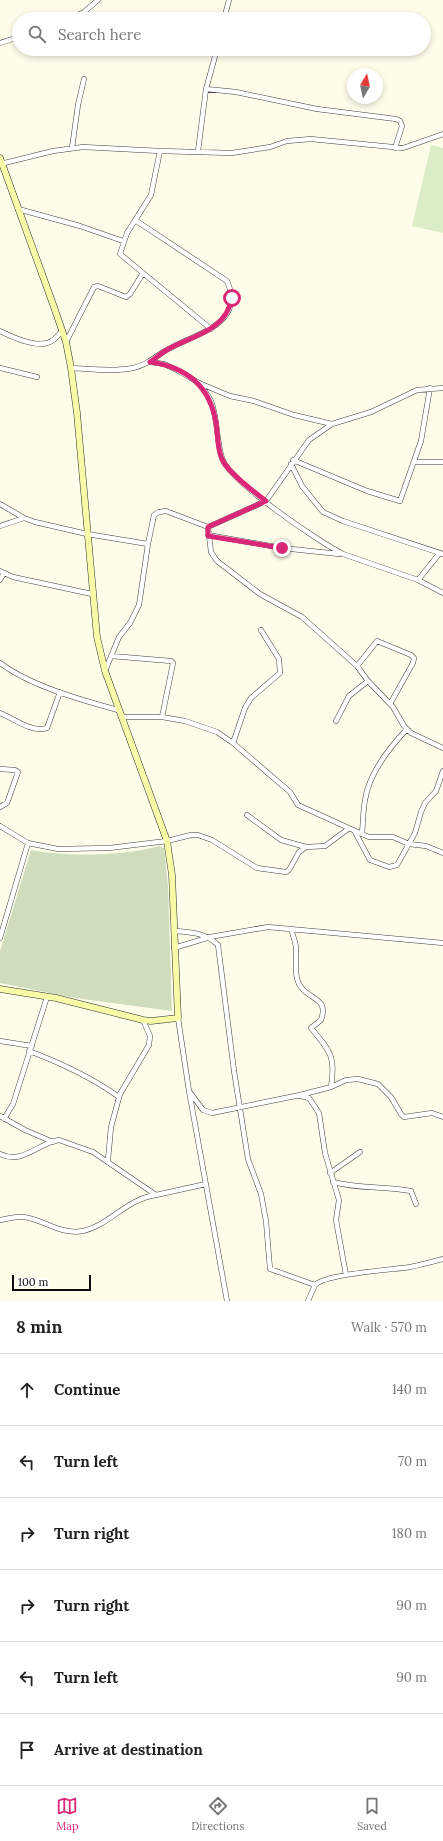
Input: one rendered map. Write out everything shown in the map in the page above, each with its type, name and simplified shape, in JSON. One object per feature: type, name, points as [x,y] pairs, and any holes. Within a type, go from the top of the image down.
[{"type":"street","points":[[84,12],[93,2],[98,0]]},
{"type":"street","points":[[226,12],[229,0]]},
{"type":"street","points":[[0,43],[12,39]]},
{"type":"street","points":[[198,151],[206,89],[214,56]]},
{"type":"street","points":[[72,148],[78,105],[84,79]]},
{"type":"street","points":[[206,89],[236,92],[317,109],[396,119],[400,121],[402,126],[395,148]]},
{"type":"street","points":[[227,1301],[189,1091],[178,1018],[171,864],[167,841],[104,671],[97,636],[92,594],[78,413],[66,342],[1,162],[72,148],[93,146],[160,151],[242,152],[256,148],[270,147],[287,140],[311,139],[395,148],[408,147],[443,134]]},
{"type":"street","points":[[160,151],[152,195],[123,241],[120,254],[210,329]]},
{"type":"street","points":[[18,209],[80,226],[123,241]]},
{"type":"street","points":[[71,368],[131,369],[150,362],[164,351],[210,329],[225,316],[230,308],[232,298],[227,281],[135,220]]},
{"type":"street","points":[[66,342],[94,287],[98,286],[126,297],[130,294],[143,273]]},
{"type":"street","points":[[0,331],[26,341],[42,344],[51,342],[62,332]]},
{"type":"street","points":[[150,362],[164,364],[199,383],[230,396],[254,401],[294,415],[332,424]]},
{"type":"street","points":[[0,368],[37,377]]},
{"type":"street","points":[[199,383],[210,400],[214,411],[222,459],[238,478],[294,523],[343,554],[418,580],[443,593]]},
{"type":"street","points":[[104,671],[119,638],[130,623],[139,605],[154,515],[159,512],[166,511],[208,527],[266,501],[292,462],[309,440],[332,424],[371,412],[417,390],[442,386]]},
{"type":"street","points":[[292,462],[367,491],[398,501],[402,500],[420,441],[430,388]]},
{"type":"street","points":[[292,462],[302,486],[323,512],[343,521],[441,554],[418,580]]},
{"type":"street","points":[[414,462],[443,462]]},
{"type":"street","points":[[0,504],[24,518],[87,534],[148,544]]},
{"type":"street","points":[[0,526],[24,518]]},
{"type":"street","points":[[208,527],[211,552],[217,561],[260,594],[302,617],[357,666],[368,681],[390,704],[411,733],[443,748]]},
{"type":"street","points":[[208,536],[282,548],[343,554]]},
{"type":"street","points":[[0,580],[2,572],[13,577],[92,594]]},
{"type":"street","points":[[233,743],[245,708],[251,698],[280,673],[279,659],[262,630]]},
{"type":"street","points":[[357,666],[377,641],[411,655],[414,658],[413,663],[390,704]]},
{"type":"street","points":[[111,656],[171,661],[173,663],[162,717]]},
{"type":"street","points":[[0,663],[12,671],[60,692],[118,710]]},
{"type":"street","points":[[336,721],[349,696],[368,681]]},
{"type":"street","points":[[0,713],[23,725],[43,729],[46,728],[60,692]]},
{"type":"street","points":[[121,717],[162,717],[185,721],[217,732],[233,743],[290,792],[298,804],[348,829],[369,837],[393,837],[409,844],[426,846],[443,854]]},
{"type":"street","points":[[362,834],[365,798],[372,779],[389,747],[407,729]]},
{"type":"street","points":[[0,769],[15,770],[18,772],[7,802],[0,807]]},
{"type":"street","points":[[355,832],[370,860],[389,867],[397,865],[405,848],[415,833],[425,803],[436,791],[443,771]]},
{"type":"street","points":[[248,815],[281,840],[306,847],[325,846],[348,829]]},
{"type":"street","points":[[0,826],[28,843],[47,848],[109,848],[167,841],[191,835],[198,835],[212,840],[257,868],[278,872],[286,872],[289,870],[299,852],[306,847]]},
{"type":"street","points":[[0,938],[28,843]]},
{"type":"street","points":[[174,948],[210,937],[268,927],[327,934],[443,943]]},
{"type":"street","points":[[292,929],[296,947],[297,975],[300,986],[319,1001],[323,1008],[321,1020],[311,1028],[326,1047],[333,1059],[334,1071],[331,1086]]},
{"type":"street","points":[[174,931],[189,931],[210,937],[218,945],[226,1011],[248,1159],[261,1194],[266,1221],[268,1266],[270,1269],[284,1276],[299,1279],[315,1285]]},
{"type":"street","points":[[0,989],[47,997],[143,1020],[151,1021],[178,1018]]},
{"type":"street","points":[[47,997],[12,1104],[2,1118],[53,1142]]},
{"type":"street","points":[[108,1160],[111,1127],[119,1097],[149,1045],[150,1036],[143,1020]]},
{"type":"street","points":[[0,1041],[32,1046]]},
{"type":"street","points":[[29,1051],[62,1063],[99,1083],[119,1097]]},
{"type":"street","points":[[189,1091],[205,1112],[212,1114],[300,1095],[346,1080],[358,1079],[378,1084],[391,1097],[404,1117],[426,1113],[443,1117]]},
{"type":"street","points":[[300,1095],[309,1098],[319,1113],[330,1173],[339,1200],[336,1220],[346,1275]]},
{"type":"street","points":[[0,1154],[8,1157],[18,1157],[53,1142],[63,1141],[93,1152],[108,1160],[156,1195]]},
{"type":"street","points":[[330,1173],[360,1152]]},
{"type":"street","points":[[333,1182],[358,1187],[379,1187],[411,1191],[416,1204]]},
{"type":"street","points":[[0,1220],[24,1217],[54,1228],[75,1232],[83,1231],[96,1225],[138,1198],[206,1184]]},
{"type":"street","points":[[308,1301],[318,1281],[346,1275],[412,1267],[443,1260]]},
{"type":"green space","points":[[431,145],[443,148],[443,233],[412,226]]},
{"type":"green space","points":[[159,846],[164,848],[168,887],[172,1011],[75,998],[0,983],[0,951],[31,850],[61,854],[113,854]]},
{"type":"route","points":[[232,298],[230,308],[225,316],[216,325],[206,332],[164,351],[150,362],[164,364],[190,376],[199,383],[210,400],[214,411],[222,459],[238,478],[266,501],[208,527],[208,536],[249,541],[282,548]]}]
